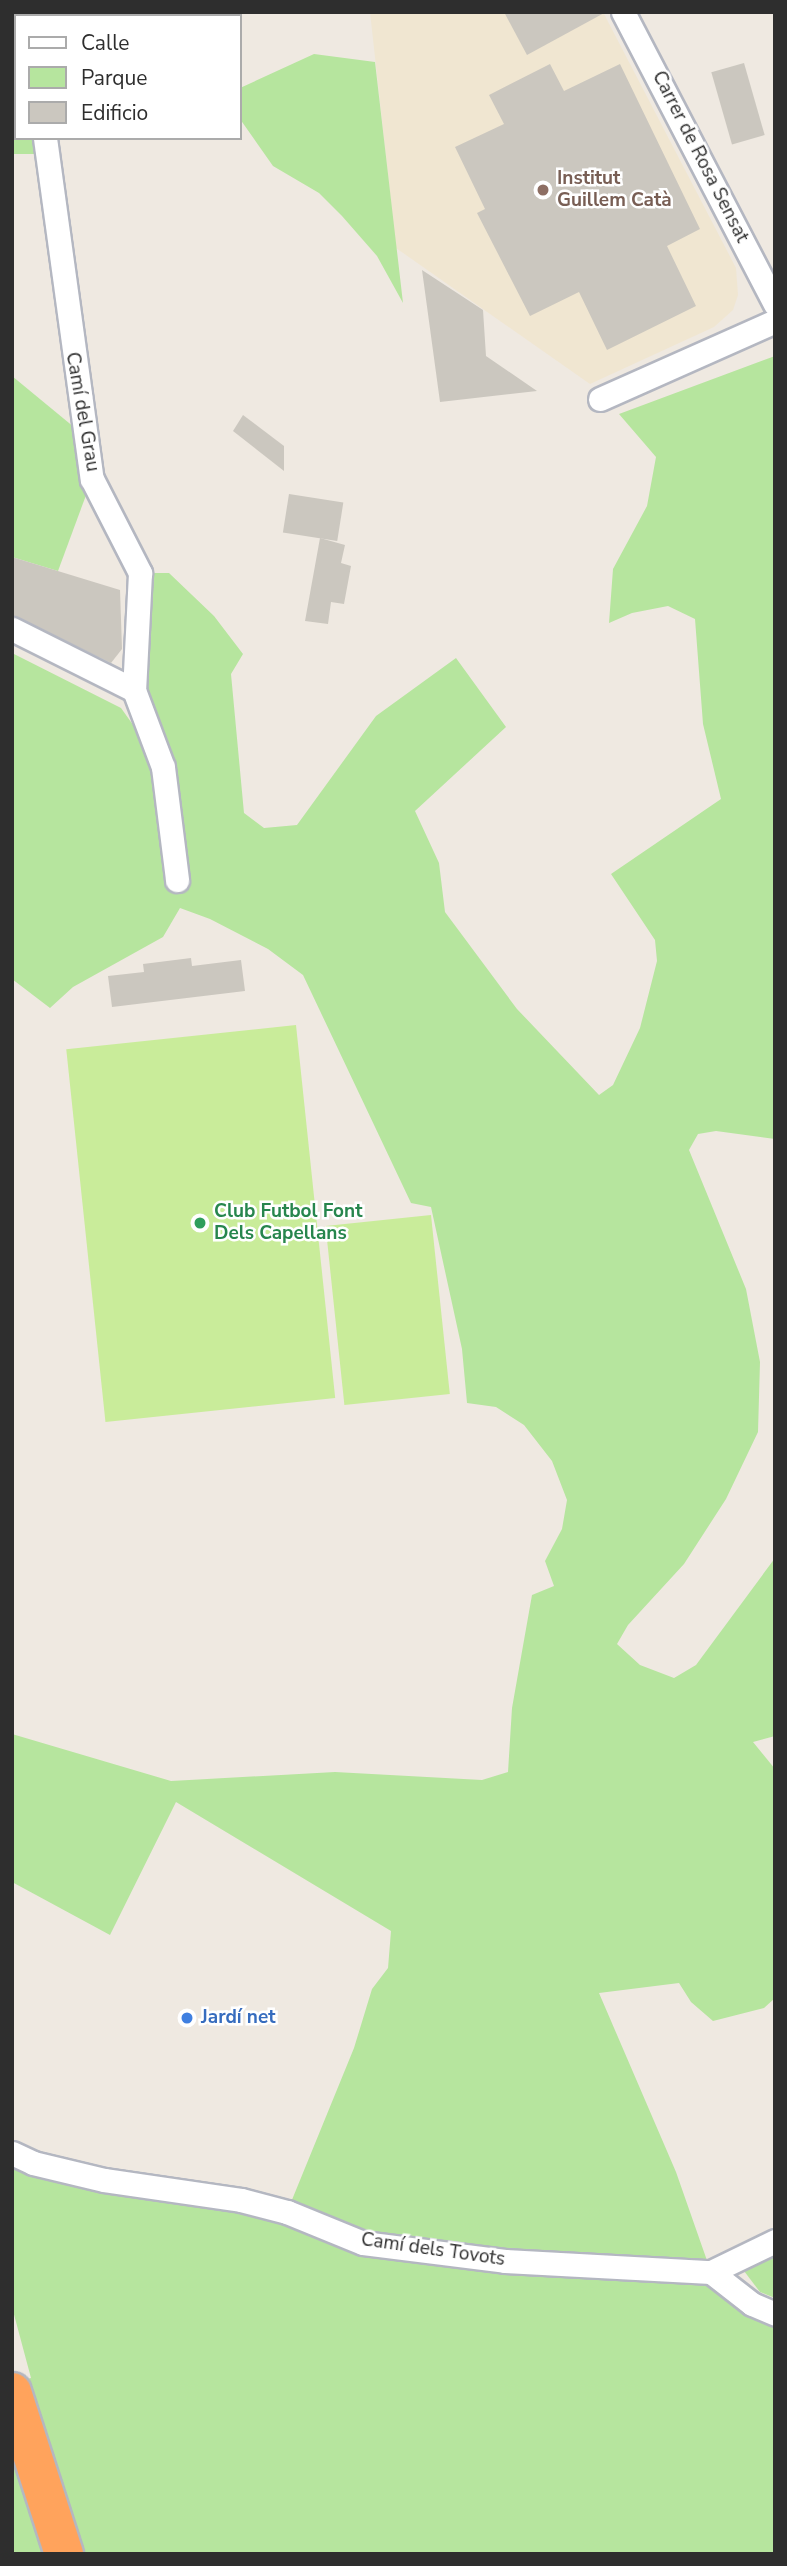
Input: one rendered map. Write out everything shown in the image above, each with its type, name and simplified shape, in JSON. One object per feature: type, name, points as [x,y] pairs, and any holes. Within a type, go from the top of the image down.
[{"type":"highway","points":[[12,2392],[64,2554]]},
{"type":"street","name":"Carrer de Rosa Sensat","points":[[623,12],[775,304]]},
{"type":"street","name":"Camí del Grau","points":[[45,140],[92,479],[140,573],[134,690],[163,767],[177,880]]},
{"type":"street","points":[[600,399],[775,321]]},
{"type":"street","points":[[12,629],[134,690]]},
{"type":"street","name":"Camí dels Tovots","points":[[12,2153],[33,2163],[104,2180],[241,2200],[287,2212],[363,2243],[505,2261],[711,2272],[775,2241]]},
{"type":"street","points":[[711,2272],[752,2304],[775,2314]]},
{"type":"shaded area","name":"Institut Guillem Catà","points":[[370,12],[603,12],[736,268],[738,295],[733,310],[714,327],[590,384],[396,248]]},
{"type":"green space","points":[[314,54],[375,62],[403,303],[377,256],[342,216],[319,193],[273,166],[242,122],[242,87]]},
{"type":"green space","points":[[14,99],[14,140],[45,140],[48,154],[12,154]]},
{"type":"green space","points":[[775,356],[775,1139],[716,1131],[698,1134],[689,1150],[746,1289],[760,1362],[758,1432],[726,1499],[684,1564],[628,1625],[617,1644],[640,1665],[674,1678],[696,1665],[775,1558],[775,1736],[753,1742],[775,1769],[775,1998],[764,2008],[713,2021],[691,2002],[679,1983],[599,1993],[676,2172],[711,2272],[775,2314],[775,2554],[12,2554],[12,2383],[31,2378],[12,2307],[12,2165],[287,2212],[354,2048],[372,1989],[388,1968],[391,1931],[176,1802],[110,1935],[12,1882],[12,1734],[171,1781],[335,1772],[482,1780],[508,1772],[512,1708],[532,1595],[554,1586],[545,1561],[562,1529],[567,1500],[552,1461],[524,1425],[496,1407],[467,1403],[462,1349],[431,1207],[411,1203],[303,975],[268,949],[210,919],[180,908],[163,937],[73,987],[50,1008],[12,979],[12,653],[121,708],[161,764],[134,690],[140,573],[169,573],[214,616],[243,654],[231,674],[244,813],[264,828],[297,825],[376,716],[456,658],[506,727],[415,811],[439,863],[445,912],[517,1009],[599,1095],[613,1085],[640,1028],[657,961],[655,940],[611,874],[721,799],[703,724],[695,619],[668,606],[632,613],[609,623],[613,569],[647,506],[656,457],[619,414]]},
{"type":"green space","points":[[12,376],[86,437],[92,479],[58,571],[12,557]]},
{"type":"green space","name":"Club Futbol Font Dels Capellans","points":[[296,1025],[335,1398],[105,1422],[66,1049]]},
{"type":"green space","points":[[431,1215],[450,1394],[344,1405],[326,1226]]},
{"type":"green space","points":[[775,2241],[775,2298],[760,2292],[744,2271],[752,2254]]},
{"type":"building","points":[[504,12],[606,12],[527,55]]},
{"type":"building","points":[[744,63],[765,135],[732,144],[711,72]]},
{"type":"building","points":[[550,64],[564,91],[620,64],[700,229],[667,246],[696,306],[607,350],[579,292],[530,316],[477,213],[485,209],[455,147],[504,124],[489,95]]},
{"type":"building","points":[[422,270],[483,310],[486,356],[537,391],[440,402]]},
{"type":"building","points":[[243,415],[284,446],[284,471],[233,431]]},
{"type":"building","points":[[289,494],[343,503],[337,541],[283,533]]},
{"type":"building","points":[[320,538],[345,545],[341,563],[351,566],[344,604],[331,602],[328,624],[305,621]]},
{"type":"building","points":[[12,557],[120,590],[122,649],[111,663],[12,615]]},
{"type":"building","points":[[191,958],[192,966],[241,960],[245,991],[112,1007],[108,976],[144,972],[143,964]]},
{"type":"place","name":"Institut Guillem Catà","points":[[543,190]]},
{"type":"place","name":"Club Futbol Font Dels Capellans","points":[[200,1223]]},
{"type":"place","name":"Jardí net","points":[[187,2018]]}]
